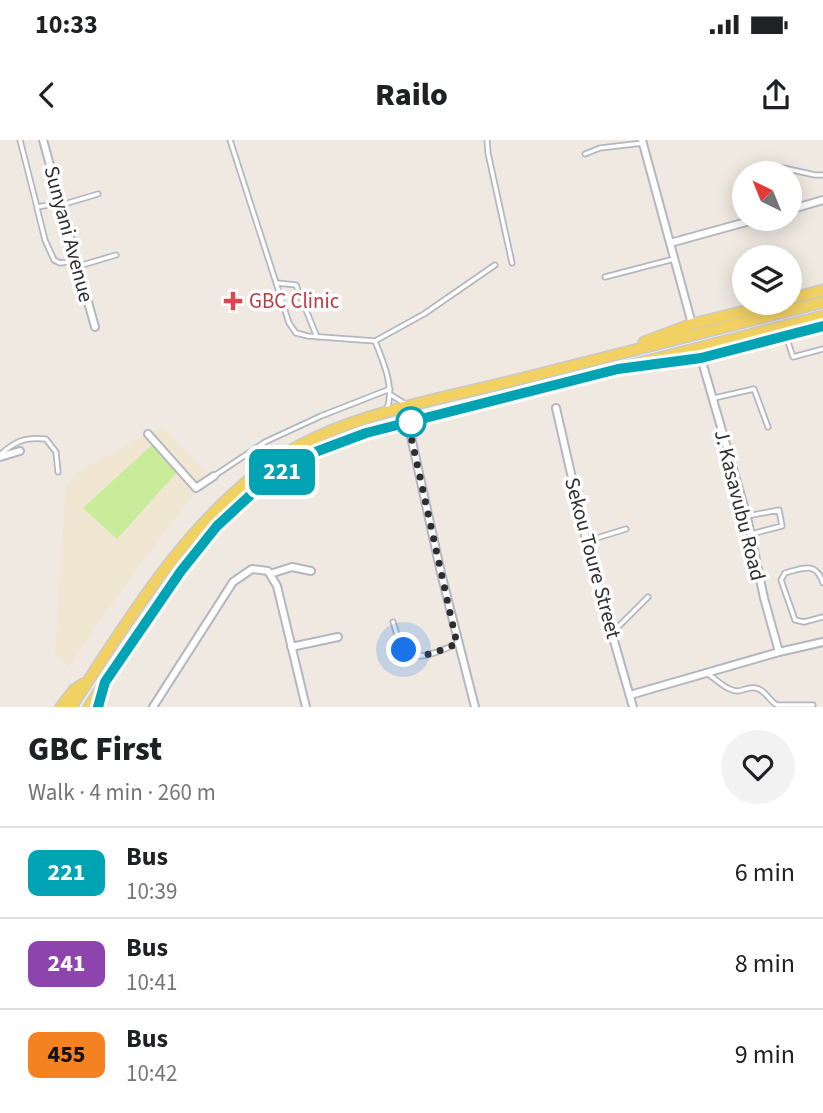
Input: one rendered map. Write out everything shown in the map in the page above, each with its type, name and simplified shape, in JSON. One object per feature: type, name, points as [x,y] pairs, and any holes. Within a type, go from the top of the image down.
[{"type":"main road","points":[[802,296],[823,290]]},
{"type":"main road","points":[[71,707],[175,555],[202,523],[231,494],[268,464],[313,438],[386,413],[823,302]]},
{"type":"main road","points":[[617,355],[663,334],[732,314]]},
{"type":"main road","points":[[89,707],[203,541],[233,510],[289,467],[318,451],[366,433],[823,316]]},
{"type":"main road","points":[[618,369],[701,358],[823,326]]},
{"type":"main road","points":[[467,393],[471,406]]},
{"type":"main road","points":[[61,707],[74,691],[90,679]]},
{"type":"main road","points":[[98,707],[105,682]]},
{"type":"street","name":"Sunyani Avenue","points":[[43,140],[95,327]]},
{"type":"street","points":[[642,142],[692,324]]},
{"type":"street","points":[[802,206],[823,200]]},
{"type":"street","points":[[670,243],[732,226]]},
{"type":"street","name":"J. Kasavubu Road","points":[[701,358],[747,517],[764,598],[779,652]]},
{"type":"street","name":"Sekou Toure Street","points":[[556,408],[587,541],[633,707]]},
{"type":"street","points":[[408,423],[457,644],[475,707]]},
{"type":"street","points":[[148,434],[196,488],[214,476]]},
{"type":"street","points":[[0,456],[20,451]]},
{"type":"street","points":[[270,574],[292,567],[311,571]]},
{"type":"street","points":[[153,707],[233,582],[242,573],[252,569],[260,569],[270,574],[277,586],[306,707]]},
{"type":"street","points":[[291,647],[338,637]]},
{"type":"street","points":[[630,695],[823,642]]},
{"type":"lane","points":[[20,140],[45,240],[54,260],[77,264],[116,255]]},
{"type":"lane","points":[[230,140],[289,323],[296,333],[375,341],[424,314],[495,265]]},
{"type":"lane","points":[[487,140],[512,263]]},
{"type":"lane","points":[[584,154],[600,148],[642,142]]},
{"type":"lane","points":[[802,172],[823,175]]},
{"type":"lane","points":[[37,207],[98,194]]},
{"type":"lane","points":[[605,277],[674,259]]},
{"type":"lane","points":[[276,283],[296,285],[317,337]]},
{"type":"lane","points":[[786,335],[793,357],[823,349]]},
{"type":"lane","points":[[375,341],[391,395],[386,413]]},
{"type":"lane","points":[[214,476],[265,442],[390,389]]},
{"type":"lane","points":[[712,398],[754,389],[768,427]]},
{"type":"lane","points":[[391,395],[411,407]]},
{"type":"lane","points":[[0,456],[23,438],[46,439],[56,452],[58,472]]},
{"type":"lane","points":[[747,517],[762,512],[780,511],[782,526],[751,534]]},
{"type":"lane","points":[[587,541],[626,529]]},
{"type":"lane","points":[[823,583],[820,574],[813,568],[785,573],[781,580],[795,620],[804,622],[823,617]]},
{"type":"lane","points":[[612,633],[648,597]]},
{"type":"lane","points":[[393,622],[404,650],[411,655],[419,657],[457,644]]},
{"type":"lane","points":[[707,673],[736,691],[755,687],[762,690],[773,704],[813,705]]},
{"type":"shaded area","points":[[162,427],[212,479],[189,500],[134,572],[68,667],[55,654],[66,487],[74,474]]},
{"type":"green space","points":[[152,445],[177,472],[117,539],[83,508]]},
{"type":"bus line","name":"221","points":[[98,707],[105,682],[203,541],[256,490],[318,451],[366,433],[618,369],[701,358],[823,326]]},
{"type":"place","name":"GBC Clinic","points":[[233,301]]},
{"type":"route","points":[[404,650],[419,657],[457,644],[408,423],[411,422]]}]
